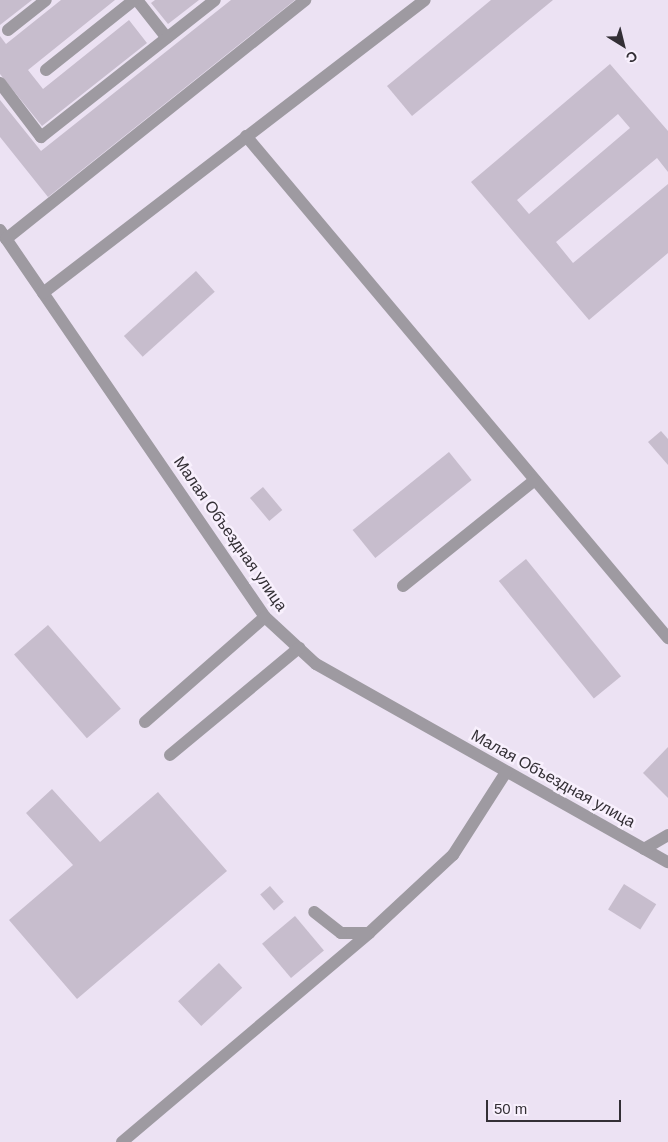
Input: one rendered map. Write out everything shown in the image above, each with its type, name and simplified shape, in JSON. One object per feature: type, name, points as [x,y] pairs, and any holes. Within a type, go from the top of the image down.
[{"type":"street","points":[[8,30],[46,0]]},
{"type":"street","points":[[46,70],[136,0],[167,38]]},
{"type":"street","points":[[0,83],[42,137],[215,0]]},
{"type":"street","points":[[3,235],[305,0]]},
{"type":"street","points":[[43,293],[426,0]]},
{"type":"street","points":[[246,136],[668,638]]},
{"type":"street","name":"Малая Объездная улица","points":[[3,235],[265,617],[316,664],[340,679],[668,862]]},
{"type":"street","points":[[403,586],[535,480]]},
{"type":"street","points":[[146,722],[265,617]]},
{"type":"street","points":[[170,755],[299,648]]},
{"type":"street","points":[[122,1142],[369,933],[452,855],[506,772]]},
{"type":"street","points":[[644,849],[668,835]]},
{"type":"street","points":[[314,912],[341,933],[369,933]]},
{"type":"building","points":[[0,0],[32,0],[0,25]]},
{"type":"building","points":[[61,0],[115,0],[28,70],[43,89],[129,20],[147,43],[42,126],[0,74],[0,36],[6,44]]},
{"type":"building","points":[[155,0],[199,0],[168,24],[151,3]]},
{"type":"building","points":[[231,0],[295,0],[48,197],[0,137],[0,100],[41,151]]},
{"type":"building","points":[[491,0],[553,0],[412,116],[387,86]]},
{"type":"building","points":[[610,64],[668,131],[668,172],[657,158],[556,242],[573,263],[668,184],[668,253],[589,320],[471,182]],"holes":[[[618,114],[630,128],[529,214],[517,200]]]},
{"type":"building","points":[[196,271],[215,292],[143,357],[124,336]]},
{"type":"building","points":[[661,431],[668,439],[668,465],[648,442]]},
{"type":"building","points":[[449,452],[472,480],[375,558],[353,530]]},
{"type":"building","points":[[263,487],[282,510],[269,521],[250,498]]},
{"type":"building","points":[[526,559],[621,676],[594,698],[499,581]]},
{"type":"building","points":[[48,625],[121,709],[87,738],[14,655]]},
{"type":"building","points":[[668,747],[668,798],[643,773]]},
{"type":"building","points":[[52,789],[100,842],[158,792],[227,871],[77,999],[9,920],[73,865],[26,813]]},
{"type":"building","points":[[624,884],[656,904],[640,930],[608,909]]},
{"type":"building","points":[[270,886],[284,902],[274,910],[260,895]]},
{"type":"building","points":[[295,916],[324,950],[291,978],[262,944]]},
{"type":"building","points":[[219,963],[242,988],[201,1026],[178,1001]]}]
